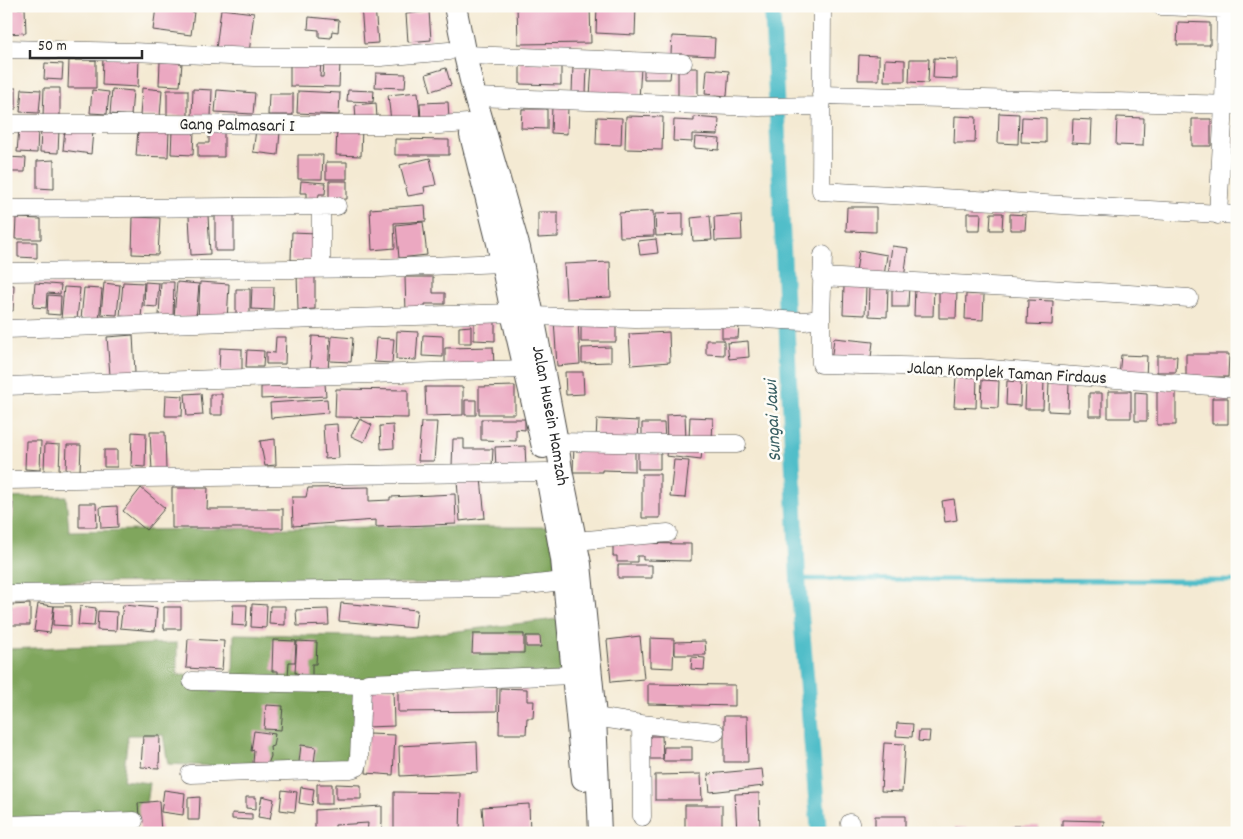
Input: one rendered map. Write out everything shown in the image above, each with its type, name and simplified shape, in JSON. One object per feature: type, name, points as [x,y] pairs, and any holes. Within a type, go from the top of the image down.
[{"type":"street","name":"Jalan Husein Hamzah","points":[[440,6],[475,97],[506,248],[557,442],[575,540],[582,583],[583,768],[586,833]]},
{"type":"street","name":"Jalan Husein Hamzah","points":[[455,6],[461,101],[506,248]]},
{"type":"street","points":[[822,6],[821,191],[1237,215]]},
{"type":"street","points":[[1161,6],[1231,9],[1230,104],[1218,215]]},
{"type":"street","points":[[6,50],[132,52],[254,57],[381,57],[457,53],[683,63]]},
{"type":"street","points":[[475,97],[759,107],[799,107],[821,101],[1230,104]]},
{"type":"street","name":"Gang Palmasari I","points":[[6,124],[439,125],[468,123]]},
{"type":"street","points":[[6,209],[329,206],[321,268]]},
{"type":"street","points":[[6,272],[381,268],[506,248]]},
{"type":"street","points":[[6,330],[522,314],[635,319],[740,318],[812,320],[822,277],[823,255]]},
{"type":"street","points":[[822,277],[1084,290],[1189,298]]},
{"type":"street","name":"Jalan Husein Hamzah","points":[[522,314],[525,370],[542,444],[562,559],[564,581],[582,674],[595,717],[600,833]]},
{"type":"street","name":"Jalan Komplek Taman Firdaus","points":[[812,320],[821,364],[980,368],[1237,388]]},
{"type":"street","points":[[6,386],[525,370]]},
{"type":"street","points":[[557,442],[737,444]]},
{"type":"street","points":[[6,480],[547,472]]},
{"type":"street","points":[[575,540],[668,533]]},
{"type":"street","points":[[6,594],[498,588],[564,581]]},
{"type":"street","points":[[192,680],[365,685],[368,683],[582,674]]},
{"type":"street","points":[[190,774],[351,769],[357,767],[362,688],[365,685]]},
{"type":"street","points":[[595,717],[715,732]]},
{"type":"street","points":[[641,724],[642,817]]},
{"type":"street","points":[[6,825],[134,821]]},
{"type":"green space","points":[[66,496],[69,531],[553,527],[562,584],[6,582],[6,498]]},
{"type":"green space","points":[[582,616],[588,673],[360,681],[351,769],[296,770],[168,764],[163,735],[128,735],[123,780],[149,783],[144,818],[6,820],[6,649],[177,643],[177,675],[233,674],[234,634],[408,637]]},
{"type":"building","points":[[361,6],[375,6],[378,43],[364,44]]},
{"type":"building","points":[[517,6],[590,6],[591,43],[518,44]]},
{"type":"building","points":[[597,6],[636,6],[635,35],[596,33]]},
{"type":"building","points":[[156,7],[194,12],[191,35],[153,30]]},
{"type":"building","points":[[25,8],[26,33],[6,34],[6,9]]},
{"type":"building","points":[[221,9],[254,13],[249,53],[216,49]]},
{"type":"building","points":[[429,11],[431,40],[408,42],[406,14]]},
{"type":"building","points":[[309,17],[339,20],[338,32],[332,31],[331,38],[319,37],[319,30],[308,29]]},
{"type":"building","points":[[1178,22],[1210,23],[1210,45],[1177,45]]},
{"type":"building","points":[[672,36],[715,38],[714,56],[671,54]]},
{"type":"building","points":[[859,55],[879,56],[879,80],[858,80]]},
{"type":"building","points":[[103,57],[139,58],[138,87],[102,85]]},
{"type":"building","points":[[934,58],[957,59],[957,79],[933,78]]},
{"type":"building","points":[[885,59],[905,60],[905,81],[884,81]]},
{"type":"building","points":[[910,59],[929,59],[928,83],[909,82]]},
{"type":"building","points":[[69,60],[96,60],[96,88],[68,88]]},
{"type":"building","points":[[290,60],[321,60],[320,77],[323,77],[324,62],[340,62],[339,87],[290,86]]},
{"type":"building","points":[[160,62],[182,63],[180,86],[159,85]]},
{"type":"building","points":[[520,62],[561,63],[561,85],[520,84]]},
{"type":"building","points":[[45,63],[63,64],[62,80],[44,79]]},
{"type":"building","points":[[592,65],[641,68],[639,99],[590,96]]},
{"type":"building","points":[[573,66],[587,67],[586,94],[572,93]]},
{"type":"building","points":[[644,67],[671,68],[670,79],[644,79]]},
{"type":"building","points":[[446,68],[451,85],[431,91],[426,74]]},
{"type":"building","points":[[678,68],[698,68],[698,96],[678,96]]},
{"type":"building","points":[[707,69],[729,71],[727,96],[705,94]]},
{"type":"building","points":[[376,73],[406,74],[405,88],[375,87]]},
{"type":"building","points":[[6,88],[16,88],[16,109],[6,109]]},
{"type":"building","points":[[44,88],[60,88],[60,116],[43,116]]},
{"type":"building","points":[[142,88],[162,90],[160,117],[140,116]]},
{"type":"building","points":[[22,89],[41,90],[39,113],[20,112]]},
{"type":"building","points":[[112,89],[133,91],[131,116],[110,114]]},
{"type":"building","points":[[193,89],[212,90],[211,117],[192,117]]},
{"type":"building","points":[[92,90],[109,92],[107,114],[90,113]]},
{"type":"building","points":[[167,90],[188,90],[188,116],[167,116]]},
{"type":"building","points":[[217,90],[255,93],[253,114],[215,112]]},
{"type":"building","points":[[348,90],[374,91],[373,102],[347,101]]},
{"type":"building","points":[[298,91],[340,93],[339,115],[297,113]]},
{"type":"building","points":[[418,92],[420,118],[391,121],[388,95]]},
{"type":"building","points":[[269,94],[293,94],[293,115],[268,115]]},
{"type":"building","points":[[448,102],[449,119],[421,121],[420,103]]},
{"type":"building","points":[[376,103],[377,118],[356,120],[355,105]]},
{"type":"building","points":[[552,106],[568,107],[567,134],[551,133]]},
{"type":"building","points":[[522,109],[547,109],[547,129],[521,128]]},
{"type":"building","points":[[999,113],[1019,114],[1018,144],[998,143]]},
{"type":"building","points":[[626,116],[663,117],[662,150],[625,149]]},
{"type":"building","points":[[955,116],[976,117],[975,143],[954,143]]},
{"type":"building","points":[[597,117],[622,118],[621,145],[596,144]]},
{"type":"building","points":[[694,117],[719,119],[718,135],[692,134],[692,142],[673,141],[674,120],[694,121]]},
{"type":"building","points":[[1022,117],[1046,118],[1046,143],[1021,142]]},
{"type":"building","points":[[1117,117],[1144,118],[1143,146],[1116,145]]},
{"type":"building","points":[[1073,119],[1092,120],[1091,144],[1072,143]]},
{"type":"building","points":[[1192,119],[1211,119],[1211,146],[1192,146]]},
{"type":"building","points":[[337,127],[362,127],[361,156],[336,155]]},
{"type":"building","points":[[19,128],[38,129],[37,153],[17,152]]},
{"type":"building","points":[[65,128],[93,131],[91,154],[63,150]]},
{"type":"building","points":[[209,128],[224,128],[224,157],[198,157],[198,143],[209,143]]},
{"type":"building","points":[[1235,128],[1237,128],[1237,155],[1235,155]]},
{"type":"building","points":[[41,129],[59,130],[58,153],[40,152]]},
{"type":"building","points":[[138,130],[169,131],[168,157],[136,156]]},
{"type":"building","points":[[172,130],[194,130],[193,155],[171,154]]},
{"type":"building","points":[[256,130],[280,132],[278,155],[253,152]]},
{"type":"building","points":[[695,137],[720,139],[719,150],[694,148]]},
{"type":"building","points":[[395,139],[449,140],[449,155],[395,155]]},
{"type":"building","points":[[298,155],[323,155],[322,179],[298,179]]},
{"type":"building","points":[[6,157],[26,158],[25,172],[11,172],[10,187],[6,187]]},
{"type":"building","points":[[430,158],[436,185],[424,187],[425,193],[408,196],[400,165]]},
{"type":"building","points":[[54,160],[54,189],[37,188],[37,161]]},
{"type":"building","points":[[326,162],[347,162],[347,179],[326,179]]},
{"type":"building","points":[[301,181],[326,183],[325,194],[319,194],[318,202],[307,201],[307,193],[300,193]]},
{"type":"building","points":[[329,181],[347,181],[347,199],[329,200]]},
{"type":"building","points":[[425,205],[426,221],[394,223],[395,248],[372,250],[370,209]]},
{"type":"building","points":[[847,207],[876,207],[876,232],[846,231]]},
{"type":"building","points":[[653,211],[654,236],[620,237],[619,213]]},
{"type":"building","points":[[538,212],[558,212],[558,237],[538,238]]},
{"type":"building","points":[[215,213],[234,213],[234,251],[215,251]]},
{"type":"building","points":[[683,213],[683,235],[656,236],[655,214]]},
{"type":"building","points":[[967,213],[981,213],[980,231],[967,231]]},
{"type":"building","points":[[991,213],[1003,213],[1002,230],[990,230]]},
{"type":"building","points":[[1010,214],[1026,215],[1025,230],[1010,230]]},
{"type":"building","points":[[208,215],[210,254],[191,255],[189,216]]},
{"type":"building","points":[[741,215],[742,240],[715,241],[714,217]]},
{"type":"building","points":[[710,216],[712,240],[693,241],[691,218]]},
{"type":"building","points":[[133,217],[160,218],[158,255],[132,254]]},
{"type":"building","points":[[16,218],[41,219],[41,239],[15,239]]},
{"type":"building","points":[[423,222],[427,255],[399,258],[396,225]]},
{"type":"building","points":[[292,232],[317,233],[316,261],[291,260]]},
{"type":"building","points":[[656,239],[658,253],[640,255],[638,241]]},
{"type":"building","points":[[18,242],[37,242],[37,258],[18,257]]},
{"type":"building","points":[[892,246],[908,248],[904,279],[888,276]]},
{"type":"building","points":[[859,250],[887,255],[884,276],[856,272]]},
{"type":"building","points":[[610,262],[611,297],[566,299],[564,264]]},
{"type":"building","points":[[297,274],[315,274],[315,309],[298,310]]},
{"type":"building","points":[[405,277],[433,277],[433,293],[445,293],[445,304],[425,304],[425,312],[406,313]]},
{"type":"building","points":[[123,282],[144,283],[141,318],[120,316]]},
{"type":"building","points":[[145,282],[159,283],[157,307],[144,306]]},
{"type":"building","points":[[161,282],[174,282],[173,317],[159,316]]},
{"type":"building","points":[[177,282],[199,284],[196,319],[174,317]]},
{"type":"building","points":[[200,282],[229,284],[227,321],[198,320]]},
{"type":"building","points":[[35,283],[61,285],[60,294],[47,293],[46,308],[33,307]]},
{"type":"building","points":[[104,283],[120,285],[117,315],[101,314]]},
{"type":"building","points":[[6,285],[14,285],[13,311],[6,311]]},
{"type":"building","points":[[892,285],[909,285],[908,307],[892,307]]},
{"type":"building","points":[[844,286],[866,287],[865,315],[843,314]]},
{"type":"building","points":[[870,286],[888,286],[887,317],[869,316]]},
{"type":"building","points":[[64,287],[80,288],[77,320],[61,319]]},
{"type":"building","points":[[252,287],[274,287],[273,310],[251,309]]},
{"type":"building","points":[[915,287],[934,287],[933,316],[914,316]]},
{"type":"building","points":[[84,288],[102,289],[99,321],[81,319]]},
{"type":"building","points":[[236,289],[250,289],[250,314],[236,314]]},
{"type":"building","points":[[939,291],[957,292],[956,318],[939,318]]},
{"type":"building","points":[[966,294],[984,295],[983,320],[965,319]]},
{"type":"building","points":[[48,295],[61,296],[60,315],[47,314]]},
{"type":"building","points":[[1028,300],[1053,301],[1052,325],[1027,324]]},
{"type":"building","points":[[578,319],[580,364],[557,366],[554,320]]},
{"type":"building","points":[[474,321],[495,321],[495,341],[474,340]]},
{"type":"building","points":[[581,325],[616,325],[616,342],[581,342]]},
{"type":"building","points":[[722,325],[739,326],[738,338],[722,338]]},
{"type":"building","points":[[471,326],[471,343],[459,343],[459,327]]},
{"type":"building","points":[[397,331],[418,332],[416,360],[396,359]]},
{"type":"building","points":[[669,332],[670,362],[631,365],[629,334]]},
{"type":"building","points":[[133,335],[135,373],[110,375],[107,337]]},
{"type":"building","points":[[423,335],[443,336],[443,357],[422,356]]},
{"type":"building","points":[[312,336],[330,337],[328,372],[310,371]]},
{"type":"building","points":[[332,336],[353,338],[351,362],[330,361]]},
{"type":"building","points":[[276,337],[286,337],[285,364],[266,364],[266,352],[275,353]]},
{"type":"building","points":[[376,338],[394,339],[392,363],[374,362]]},
{"type":"building","points":[[834,338],[873,342],[870,365],[831,362]]},
{"type":"building","points":[[706,340],[724,340],[724,355],[706,354]]},
{"type":"building","points":[[748,341],[749,357],[729,359],[727,343]]},
{"type":"building","points":[[493,347],[494,365],[445,365],[445,348]]},
{"type":"building","points":[[611,347],[611,362],[582,363],[582,348]]},
{"type":"building","points":[[220,348],[242,349],[242,371],[219,371]]},
{"type":"building","points":[[247,350],[264,351],[263,367],[246,367]]},
{"type":"building","points":[[1186,354],[1229,354],[1228,377],[1186,377]]},
{"type":"building","points":[[1121,355],[1147,356],[1146,378],[1119,377]]},
{"type":"building","points":[[1235,355],[1237,355],[1237,378],[1234,378]]},
{"type":"building","points":[[1157,356],[1177,356],[1176,372],[1157,372]]},
{"type":"building","points":[[565,372],[583,372],[584,394],[566,395]]},
{"type":"building","points":[[956,377],[977,377],[976,408],[954,407]]},
{"type":"building","points":[[1026,379],[1044,380],[1043,409],[1025,409]]},
{"type":"building","points":[[982,380],[999,381],[998,408],[981,407]]},
{"type":"building","points":[[1007,381],[1021,382],[1020,406],[1006,405]]},
{"type":"building","points":[[1049,381],[1069,381],[1068,412],[1048,411]]},
{"type":"building","points":[[325,384],[326,396],[261,399],[261,387]]},
{"type":"building","points":[[515,386],[515,414],[479,414],[479,387]]},
{"type":"building","points":[[425,387],[463,387],[463,415],[426,416]]},
{"type":"building","points":[[336,389],[408,390],[408,418],[335,417]]},
{"type":"building","points":[[1157,389],[1176,389],[1176,425],[1157,425]]},
{"type":"building","points":[[1108,391],[1131,391],[1131,418],[1108,418]]},
{"type":"building","points":[[1135,392],[1147,393],[1147,421],[1135,421]]},
{"type":"building","points":[[201,393],[203,415],[187,416],[185,394]]},
{"type":"building","points":[[1089,393],[1102,393],[1102,416],[1089,416]]},
{"type":"building","points":[[210,394],[222,394],[222,415],[210,415]]},
{"type":"building","points":[[166,395],[183,396],[182,416],[165,416]]},
{"type":"building","points":[[1235,397],[1237,397],[1237,425],[1234,425]]},
{"type":"building","points":[[1212,398],[1228,398],[1228,424],[1212,424]]},
{"type":"building","points":[[327,399],[328,413],[271,418],[270,403]]},
{"type":"building","points":[[465,400],[476,400],[476,415],[465,415]]},
{"type":"building","points":[[685,414],[686,441],[667,442],[666,415]]},
{"type":"building","points":[[690,417],[713,418],[712,440],[689,439]]},
{"type":"building","points":[[360,419],[372,425],[364,442],[351,436]]},
{"type":"building","points":[[481,419],[525,419],[525,430],[516,429],[516,441],[481,440]]},
{"type":"building","points":[[597,419],[639,421],[638,442],[596,440]]},
{"type":"building","points":[[421,422],[437,422],[434,461],[418,461]]},
{"type":"building","points":[[642,423],[664,423],[665,440],[642,441]]},
{"type":"building","points":[[337,424],[339,458],[325,459],[323,425]]},
{"type":"building","points":[[393,425],[394,448],[381,449],[380,426]]},
{"type":"building","points":[[132,432],[146,433],[145,467],[131,466]]},
{"type":"building","points":[[150,432],[165,432],[166,470],[152,471]]},
{"type":"building","points":[[275,439],[276,465],[265,466],[260,441]]},
{"type":"building","points":[[453,439],[464,439],[464,449],[493,449],[492,466],[452,466]]},
{"type":"building","points":[[26,441],[41,441],[40,470],[25,469]]},
{"type":"building","points":[[45,444],[60,445],[59,471],[44,471]]},
{"type":"building","points":[[67,445],[81,445],[80,471],[66,471]]},
{"type":"building","points":[[574,445],[635,451],[635,471],[602,470],[602,472],[573,472]]},
{"type":"building","points":[[525,446],[526,467],[496,468],[495,447]]},
{"type":"building","points":[[667,447],[702,450],[701,460],[666,456]]},
{"type":"building","points":[[638,448],[660,448],[660,469],[638,469]]},
{"type":"building","points":[[104,450],[117,450],[117,467],[104,467]]},
{"type":"building","points":[[674,460],[689,461],[685,498],[670,497]]},
{"type":"building","points":[[642,474],[660,474],[660,518],[642,518]]},
{"type":"building","points":[[481,478],[485,518],[460,521],[457,480]]},
{"type":"building","points":[[369,487],[369,501],[390,500],[390,497],[455,494],[456,524],[376,527],[376,520],[293,526],[292,497],[306,497],[308,488]]},
{"type":"building","points":[[141,488],[165,508],[146,530],[123,511]]},
{"type":"building","points":[[172,488],[208,488],[207,509],[283,509],[283,528],[172,528]]},
{"type":"building","points":[[954,499],[957,520],[945,522],[942,501]]},
{"type":"building","points":[[6,502],[13,503],[11,522],[6,522]]},
{"type":"building","points":[[79,503],[96,503],[97,527],[79,527]]},
{"type":"building","points":[[117,506],[118,527],[101,528],[100,507]]},
{"type":"building","points":[[613,543],[691,544],[691,561],[643,560],[643,556],[637,556],[637,562],[617,562],[617,556],[613,556]]},
{"type":"building","points":[[618,565],[652,565],[652,578],[618,578]]},
{"type":"building","points":[[341,603],[417,610],[415,628],[339,621]]},
{"type":"building","points":[[30,604],[30,625],[11,625],[11,605]]},
{"type":"building","points":[[38,604],[54,606],[50,633],[34,631]]},
{"type":"building","points":[[252,604],[267,605],[266,628],[251,627]]},
{"type":"building","points":[[123,605],[157,608],[155,631],[120,628]]},
{"type":"building","points":[[233,605],[247,605],[246,626],[232,625]]},
{"type":"building","points":[[54,606],[71,606],[71,626],[53,625]]},
{"type":"building","points":[[80,606],[96,608],[94,626],[78,625]]},
{"type":"building","points":[[270,606],[285,606],[285,625],[269,624]]},
{"type":"building","points":[[164,607],[181,607],[181,629],[164,629]]},
{"type":"building","points":[[328,609],[329,625],[297,626],[296,610]]},
{"type":"building","points":[[98,611],[117,612],[116,631],[97,630]]},
{"type":"building","points":[[473,634],[524,634],[524,653],[472,653]]},
{"type":"building","points":[[526,636],[540,636],[541,647],[526,647]]},
{"type":"building","points":[[640,636],[644,679],[611,682],[607,640]]},
{"type":"building","points":[[650,638],[674,639],[673,668],[650,667]]},
{"type":"building","points":[[188,639],[224,641],[222,670],[186,668]]},
{"type":"building","points":[[273,640],[296,641],[295,662],[289,662],[288,676],[278,675],[278,671],[272,671]]},
{"type":"building","points":[[297,641],[317,642],[316,664],[312,664],[312,678],[302,677],[302,674],[295,673]]},
{"type":"building","points":[[705,641],[706,655],[675,655],[675,642]]},
{"type":"building","points":[[692,657],[705,658],[704,670],[691,669]]},
{"type":"building","points":[[648,684],[735,685],[735,706],[648,704]]},
{"type":"building","points":[[497,687],[497,711],[398,712],[398,688]]},
{"type":"building","points":[[393,688],[394,726],[367,727],[365,689]]},
{"type":"building","points":[[500,688],[527,689],[527,701],[534,701],[533,718],[527,718],[526,734],[499,734]]},
{"type":"building","points":[[266,705],[283,706],[281,730],[264,729]]},
{"type":"building","points":[[724,716],[747,716],[748,762],[724,762]]},
{"type":"building","points":[[897,723],[913,724],[912,737],[896,736]]},
{"type":"building","points":[[254,731],[275,734],[273,746],[270,747],[271,756],[268,764],[253,763],[254,750],[251,751]]},
{"type":"building","points":[[919,731],[930,731],[929,742],[918,741]]},
{"type":"building","points":[[368,734],[395,735],[393,775],[366,773]]},
{"type":"building","points":[[143,736],[160,736],[159,768],[141,767]]},
{"type":"building","points":[[646,736],[662,736],[663,759],[646,759]]},
{"type":"building","points":[[477,742],[478,772],[400,776],[399,746]]},
{"type":"building","points":[[884,743],[905,744],[902,792],[881,791]]},
{"type":"building","points":[[301,745],[316,747],[314,763],[299,762]]},
{"type":"building","points":[[664,747],[692,747],[692,761],[663,761]]},
{"type":"building","points":[[762,769],[764,786],[710,792],[708,774]]},
{"type":"building","points":[[701,774],[702,800],[655,800],[655,775]]},
{"type":"building","points":[[317,784],[332,784],[332,804],[317,804]]},
{"type":"building","points":[[336,784],[361,785],[361,799],[336,799]]},
{"type":"building","points":[[301,787],[314,789],[312,805],[299,803]]},
{"type":"building","points":[[164,790],[185,793],[183,815],[161,812]]},
{"type":"building","points":[[282,790],[297,792],[295,812],[280,810]]},
{"type":"building","points":[[394,792],[461,793],[460,833],[394,833]]},
{"type":"building","points":[[759,793],[760,833],[737,833],[735,794]]},
{"type":"building","points":[[262,796],[274,799],[270,819],[258,817]]},
{"type":"building","points":[[200,797],[199,820],[188,820],[188,798]]},
{"type":"building","points":[[246,797],[256,797],[256,809],[246,808]]},
{"type":"building","points":[[159,801],[161,833],[140,833],[138,803]]},
{"type":"building","points":[[529,804],[530,833],[484,833],[482,807]]},
{"type":"building","points":[[685,805],[722,805],[722,833],[685,833]]},
{"type":"building","points":[[382,806],[381,833],[367,833],[368,823],[335,825],[335,833],[315,833],[315,810]]},
{"type":"building","points":[[232,813],[252,814],[252,820],[232,819]]},
{"type":"building","points":[[875,816],[905,816],[905,833],[875,833]]},
{"type":"building","points":[[1062,820],[1104,821],[1103,833],[1062,833]]},
{"type":"building","points":[[1013,826],[1039,826],[1039,833],[1013,833]]},
{"type":"building","points":[[955,827],[969,828],[969,833],[954,833]]},
{"type":"waterway","name":"Sungai Jawi","points":[[772,6],[798,579],[819,833]]},
{"type":"waterway","points":[[798,579],[1237,581]]}]
